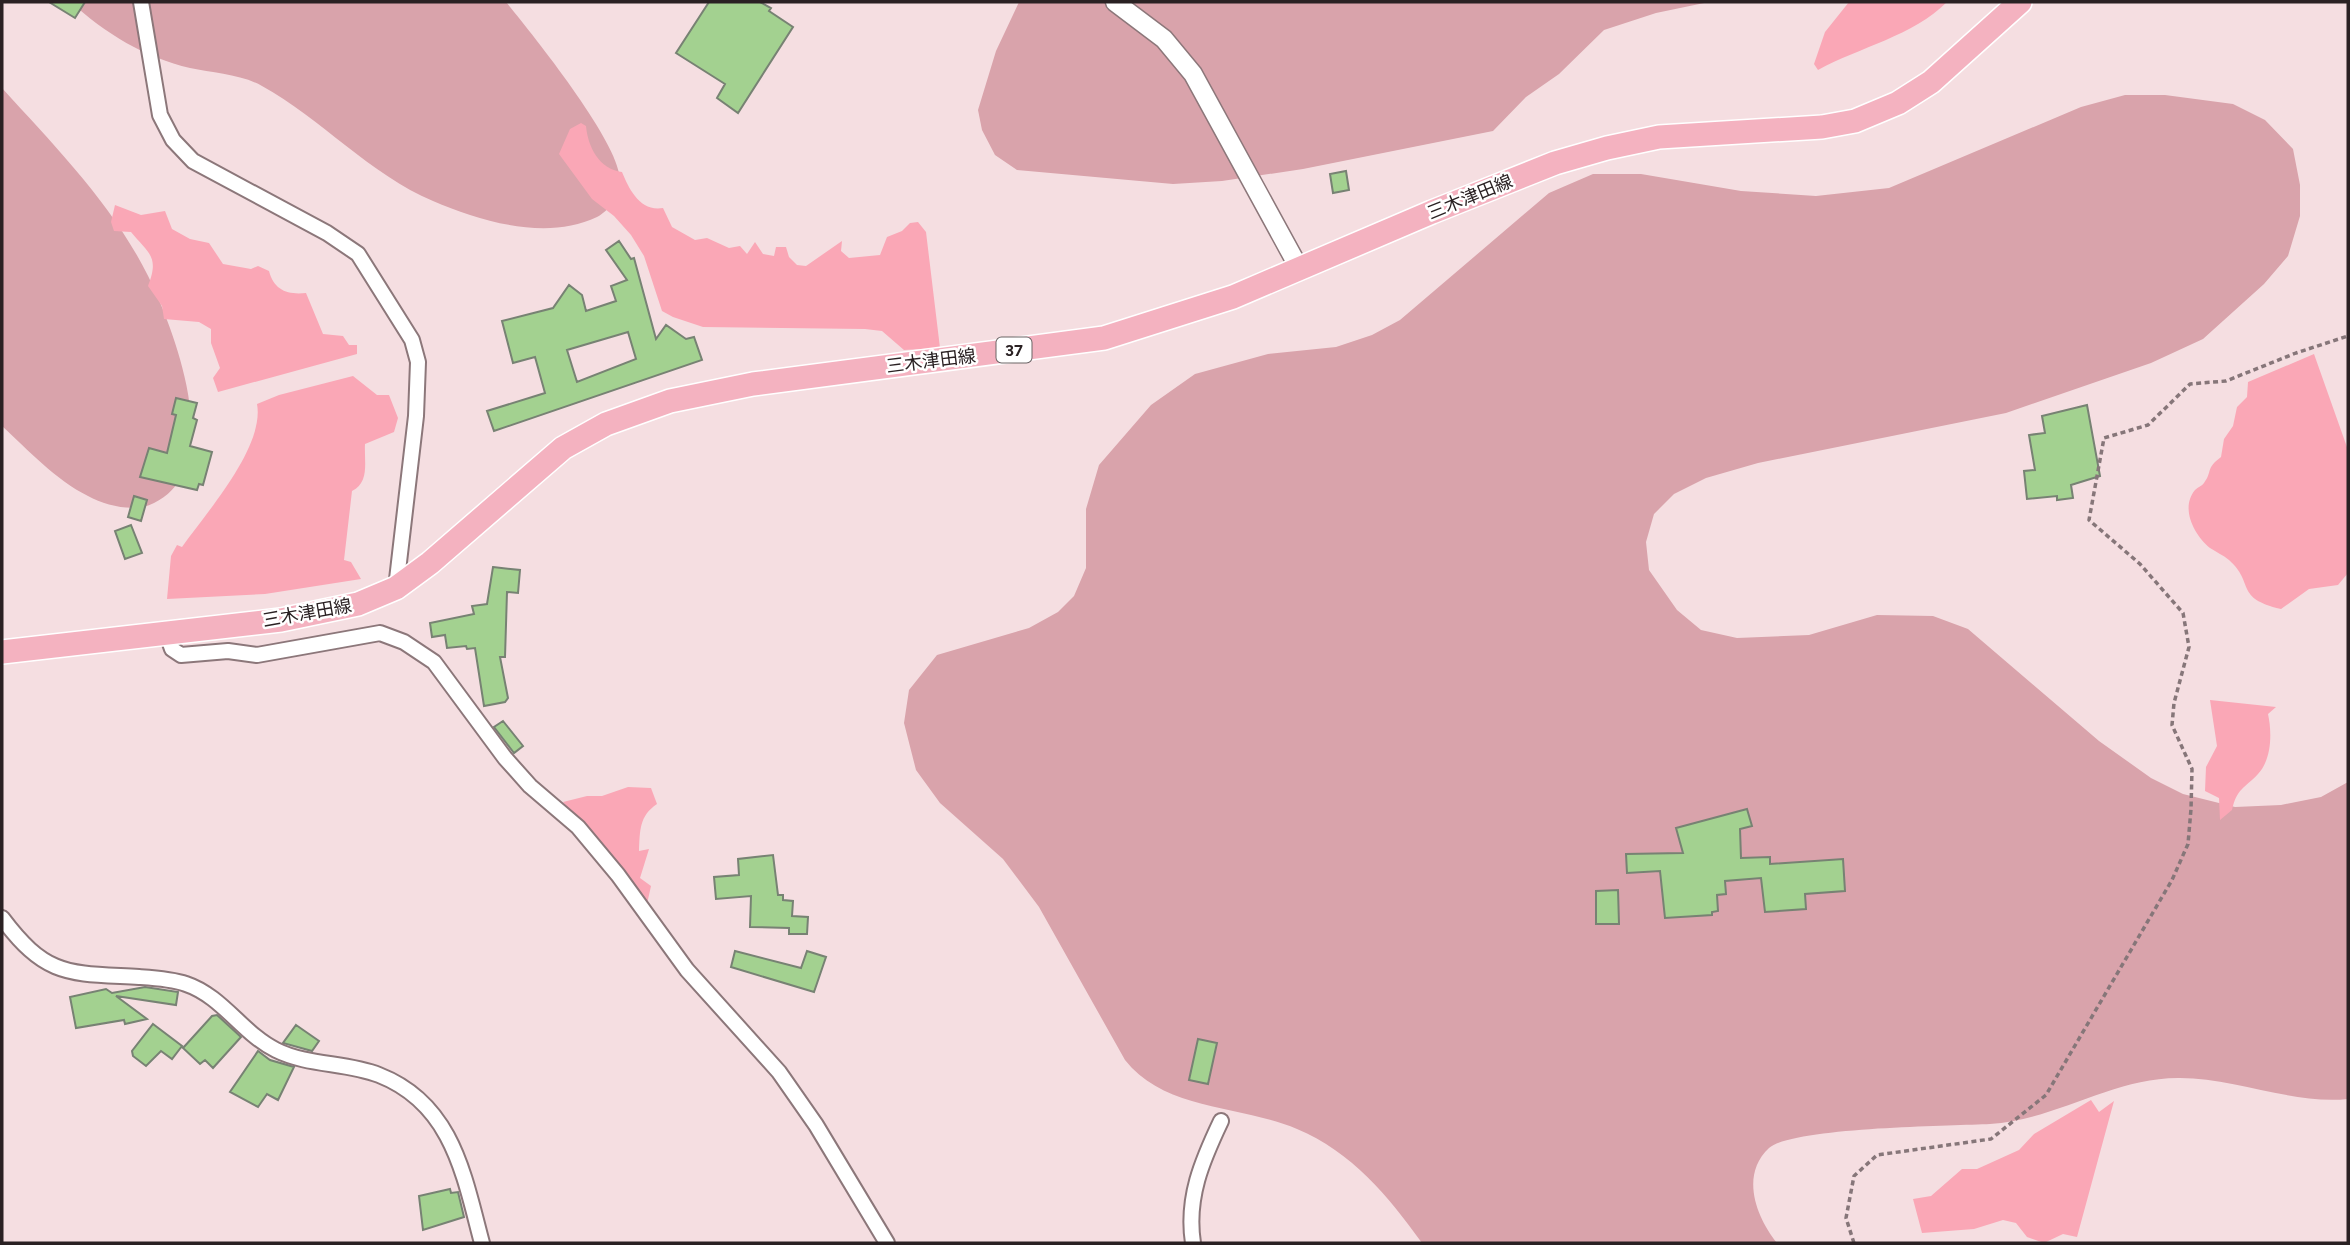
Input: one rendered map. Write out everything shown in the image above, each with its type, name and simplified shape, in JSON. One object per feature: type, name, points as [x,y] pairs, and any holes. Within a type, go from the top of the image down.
[{"type":"main road","name":"三木津田線","points":[[2,652],[320,614],[358,604],[396,588],[430,563],[563,448],[607,424],[670,401],[753,384],[1104,338],[1233,297],[1543,168],[1607,148],[1659,137],[1822,127],[1855,121],[1898,103],[1931,82],[2020,2]]},
{"type":"street","points":[[141,2],[160,115],[173,141],[193,161],[327,233],[358,254],[412,340],[418,362],[416,416],[396,588]]},
{"type":"street","points":[[1115,2],[1164,38],[1193,74],[1299,268]]},
{"type":"street","points":[[166,632],[172,649],[181,655],[228,651],[257,655],[380,633],[404,642],[434,662],[505,758],[530,786],[578,827],[618,875],[687,970],[779,1072],[816,1125],[887,1243]]},
{"type":"street","points":[[2,918],[22,945],[44,963],[70,973],[157,978],[188,984],[215,1001],[274,1050],[313,1064],[377,1074],[411,1092],[437,1119],[458,1153],[482,1243]]},
{"type":"street","points":[[1193,1243],[1193,1190],[1200,1165],[1221,1121]]},
{"type":"path","points":[[1854,1243],[1846,1218],[1854,1176],[1878,1155],[1991,1139],[2046,1095],[2172,880],[2188,844],[2192,768],[2172,724],[2174,704],[2189,648],[2183,613],[2140,564],[2089,520],[2104,438],[2148,425],[2190,384],[2226,381],[2348,336]]},
{"type":"shaded area","points":[[71,2],[506,2],[570,86],[602,135],[619,173],[615,199],[597,217],[557,228],[515,226],[452,209],[388,177],[262,86],[236,76],[190,68],[157,58],[112,34]]},
{"type":"shaded area","points":[[1019,2],[1709,2],[1656,13],[1604,30],[1559,74],[1526,97],[1493,131],[1303,169],[1222,181],[1173,184],[1017,170],[995,155],[982,130],[978,110],[996,51]]},
{"type":"shaded area","points":[[1849,2],[1947,2],[1918,24],[1818,70],[1814,64],[1825,32]]},
{"type":"shaded area","points":[[2,88],[69,162],[110,214],[145,270],[168,322],[185,378],[191,438],[187,465],[175,487],[146,506],[121,507],[88,496],[54,473],[2,426]]},
{"type":"shaded area","points":[[2125,95],[2165,95],[2233,104],[2265,120],[2293,149],[2300,185],[2300,216],[2288,256],[2264,284],[2203,339],[2151,363],[2006,413],[1758,463],[1706,478],[1674,494],[1654,514],[1646,542],[1649,570],[1677,610],[1701,630],[1737,638],[1809,635],[1877,615],[1933,616],[1968,629],[2099,741],[2151,778],[2183,794],[2235,807],[2281,805],[2321,797],[2348,782],[2348,1099],[2307,1098],[2222,1082],[2180,1078],[2132,1084],[2014,1121],[1839,1132],[1784,1141],[1769,1148],[1760,1159],[1753,1183],[1758,1209],[1769,1233],[1777,1243],[1422,1243],[1382,1192],[1335,1150],[1297,1129],[1275,1121],[1205,1105],[1161,1089],[1142,1077],[1125,1060],[1039,907],[1003,859],[940,803],[916,770],[904,723],[909,690],[937,655],[1029,628],[1058,612],[1074,596],[1086,568],[1086,509],[1099,465],[1151,405],[1195,374],[1268,354],[1336,347],[1372,335],[1400,320],[1549,193],[1593,174],[1641,174],[1741,191],[1816,196],[1889,188],[2081,107]]},
{"type":"shaded area","points":[[581,123],[586,126],[589,142],[596,156],[607,166],[622,172],[636,198],[648,206],[663,208],[672,227],[695,240],[707,238],[729,248],[740,246],[747,254],[755,242],[763,254],[774,256],[776,247],[786,247],[789,257],[797,265],[806,266],[842,241],[841,251],[849,258],[880,255],[887,237],[902,231],[910,223],[918,222],[926,232],[940,348],[904,350],[882,331],[865,329],[703,327],[662,311],[644,256],[631,235],[614,216],[592,199],[559,154],[570,129]]},
{"type":"shaded area","points":[[115,205],[141,215],[165,211],[172,229],[190,239],[209,243],[223,264],[251,269],[258,266],[269,271],[274,283],[282,290],[306,293],[323,334],[343,336],[349,345],[357,345],[357,354],[218,392],[213,378],[220,368],[211,343],[211,329],[199,322],[164,319],[162,306],[148,286],[153,268],[150,256],[131,232],[114,231],[111,222]]},
{"type":"shaded area","points":[[2314,354],[2348,450],[2348,573],[2338,585],[2309,589],[2281,609],[2266,605],[2251,595],[2237,568],[2204,543],[2194,529],[2189,505],[2195,490],[2204,483],[2211,467],[2221,457],[2224,439],[2233,426],[2237,407],[2247,397],[2248,382]]},
{"type":"shaded area","points":[[353,376],[377,395],[389,395],[398,418],[394,432],[365,444],[364,477],[352,491],[344,560],[351,562],[361,579],[265,594],[167,599],[171,556],[177,545],[182,547],[232,479],[252,440],[257,421],[257,404],[279,395]]},
{"type":"shaded area","points":[[2210,700],[2276,707],[2268,714],[2270,745],[2263,768],[2239,793],[2232,810],[2220,820],[2219,798],[2205,791],[2206,767],[2217,746]]},
{"type":"shaded area","points":[[628,787],[651,788],[657,804],[644,819],[640,837],[639,851],[649,849],[640,878],[651,886],[647,904],[563,802],[587,796],[602,796]]},
{"type":"shaded area","points":[[2091,1100],[2099,1112],[2114,1101],[2077,1237],[2063,1234],[2044,1243],[2027,1237],[2016,1223],[2003,1220],[1974,1229],[1922,1233],[1913,1199],[1931,1196],[1962,1169],[1977,1169],[2019,1150],[2034,1134]]},
{"type":"building","points":[[49,2],[85,2],[75,18]]},
{"type":"building","points":[[709,2],[760,2],[793,27],[738,113],[717,98],[725,84],[676,53]]},
{"type":"building","points":[[1346,171],[1349,190],[1333,193],[1330,174]]},
{"type":"building","points":[[619,241],[631,259],[634,258],[656,339],[666,325],[686,339],[694,337],[702,360],[494,431],[487,411],[545,393],[535,357],[513,363],[502,321],[553,308],[569,285],[582,295],[586,311],[616,301],[611,286],[627,280],[606,250]],"holes":[[[628,332],[636,359],[577,382],[567,350]]]},
{"type":"building","points":[[176,398],[197,403],[193,418],[197,420],[190,446],[212,452],[203,485],[199,484],[197,490],[140,477],[149,448],[167,453],[176,415],[172,414]]},
{"type":"building","points":[[2087,405],[2100,476],[2071,485],[2073,498],[2057,500],[2057,496],[2027,499],[2024,471],[2035,470],[2029,435],[2045,433],[2042,416]]},
{"type":"building","points":[[134,496],[147,500],[141,521],[128,517]]},
{"type":"building","points":[[131,525],[142,553],[125,559],[115,531]]},
{"type":"building","points":[[493,567],[520,570],[518,593],[507,592],[505,657],[500,657],[508,698],[505,702],[484,706],[475,648],[447,648],[445,635],[432,637],[430,623],[474,614],[472,606],[487,604]]},
{"type":"building","points":[[503,721],[523,746],[514,753],[494,727]]},
{"type":"building","points":[[1747,809],[1752,826],[1740,829],[1741,858],[1770,857],[1770,864],[1843,859],[1845,891],[1805,894],[1806,909],[1765,912],[1761,878],[1725,881],[1726,894],[1717,895],[1718,911],[1712,912],[1712,915],[1665,918],[1660,871],[1627,873],[1626,854],[1683,853],[1676,828]]},
{"type":"building","points":[[773,855],[778,895],[783,895],[783,900],[793,901],[792,916],[808,917],[807,934],[789,934],[789,928],[750,927],[751,896],[716,899],[714,877],[739,875],[738,859]]},
{"type":"building","points":[[1618,890],[1619,924],[1596,924],[1596,891]]},
{"type":"building","points":[[735,951],[801,968],[807,951],[826,957],[814,992],[731,967]]},
{"type":"building","points":[[145,987],[178,992],[176,1005],[116,996],[147,1019],[125,1024],[124,1020],[76,1028],[70,997],[106,989],[112,993]]},
{"type":"building","points":[[217,1015],[241,1037],[213,1068],[205,1060],[200,1064],[183,1048],[212,1016]]},
{"type":"building","points":[[153,1024],[182,1046],[172,1059],[161,1051],[146,1066],[133,1056],[132,1051]]},
{"type":"building","points":[[296,1025],[319,1041],[312,1051],[283,1043]]},
{"type":"building","points":[[1198,1039],[1217,1043],[1208,1084],[1189,1080]]},
{"type":"building","points":[[258,1051],[270,1060],[294,1067],[278,1100],[267,1094],[258,1107],[230,1092]]},
{"type":"building","points":[[450,1189],[451,1193],[458,1192],[464,1217],[423,1230],[419,1196]]}]
